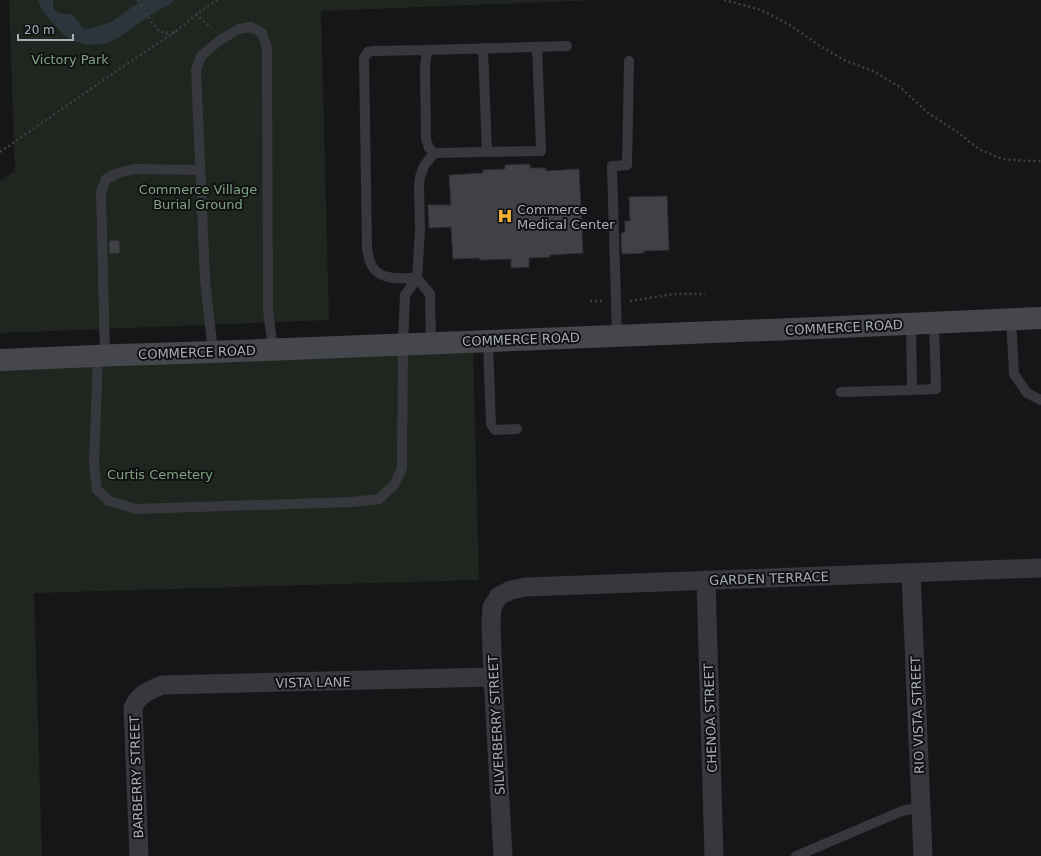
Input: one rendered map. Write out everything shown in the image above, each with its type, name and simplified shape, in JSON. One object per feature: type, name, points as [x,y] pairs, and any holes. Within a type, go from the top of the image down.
[{"type":"main road","name":"COMMERCE ROAD","points":[[0,360],[1041,318]]},
{"type":"street","name":"GARDEN TERRACE","points":[[499,596],[512,590],[526,587],[1041,568]]},
{"type":"street","name":"RIO VISTA STREET","points":[[911,573],[923,856]]},
{"type":"street","name":"CHENOA STREET","points":[[706,580],[714,856]]},
{"type":"street","name":"SILVERBERRY STREET","points":[[499,596],[492,607],[491,623],[503,856]]},
{"type":"street","name":"VISTA LANE","points":[[137,700],[148,691],[162,685],[493,677]]},
{"type":"street","name":"BARBERRY STREET","points":[[137,700],[133,708],[133,719],[139,856]]},
{"type":"lane","points":[[213,352],[205,280],[196,69],[202,55],[220,40],[239,30],[251,27],[262,32],[266,48],[268,310],[273,349]]},
{"type":"lane","points":[[417,278],[390,278],[379,274],[373,268],[369,258],[367,248],[364,58],[368,52],[373,50],[567,46]]},
{"type":"lane","points":[[427,50],[425,68],[426,139],[429,148],[434,153],[542,151],[536,47]]},
{"type":"lane","points":[[483,48],[487,152]]},
{"type":"lane","points":[[617,336],[612,166],[627,165],[629,61]]},
{"type":"lane","points":[[200,170],[135,169],[118,173],[106,180],[102,192],[101,355],[94,463],[97,490],[109,501],[136,508],[344,502],[379,499],[394,485],[402,468],[405,295],[417,278],[420,230],[420,177],[424,166],[434,153]]},
{"type":"lane","points":[[417,278],[430,294],[431,343]]},
{"type":"lane","points":[[1011,319],[1014,374],[1027,393],[1041,400]]},
{"type":"lane","points":[[841,392],[936,389],[934,323]]},
{"type":"lane","points":[[911,324],[912,390]]},
{"type":"lane","points":[[488,341],[491,424],[494,430],[517,429]]},
{"type":"lane","points":[[796,856],[902,811],[920,807]]},
{"type":"path","points":[[138,0],[159,31],[175,32]]},
{"type":"path","points":[[0,152],[175,32],[196,14],[218,0]]},
{"type":"path","points":[[724,0],[761,10],[790,25],[820,46],[844,60],[873,71],[900,87],[928,113],[956,131],[979,149],[1002,159],[1041,161]]},
{"type":"path","points":[[196,14],[214,31],[220,40]]},
{"type":"path","points":[[590,301],[628,301],[674,294],[705,294]]},
{"type":"green space","name":"Commerce Village Burial Ground","points":[[9,0],[599,0],[321,11],[329,320],[0,333],[0,181],[15,171]]},
{"type":"green space","name":"Curtis Cemetery","points":[[473,349],[479,580],[34,593],[42,856],[0,856],[0,362]]},
{"type":"shaded area","points":[[41,0],[53,0],[53,8],[55,11],[73,15],[82,27],[86,29],[111,22],[142,0],[171,0],[150,12],[119,34],[103,41],[94,42],[77,40],[68,35],[49,15]]},
{"type":"building","name":"Commerce Medical Center","points":[[530,164],[530,168],[546,168],[546,171],[579,169],[583,253],[529,258],[529,267],[511,268],[511,259],[453,259],[451,227],[429,228],[428,205],[451,205],[449,175],[483,173],[483,170],[505,169],[505,165]]},
{"type":"building","points":[[667,196],[669,250],[622,254],[621,233],[625,232],[625,221],[630,221],[629,197]]},
{"type":"building","points":[[119,240],[120,253],[110,254],[109,241]]},
{"type":"waterway","points":[[41,0],[49,15],[68,35],[77,40],[94,42],[103,41],[119,34],[150,12],[171,0]]},
{"type":"place","name":"Commerce Medical Center","points":[[505,216]]},
{"type":"park label","name":"Victory Park","points":[[70,59]]}]
